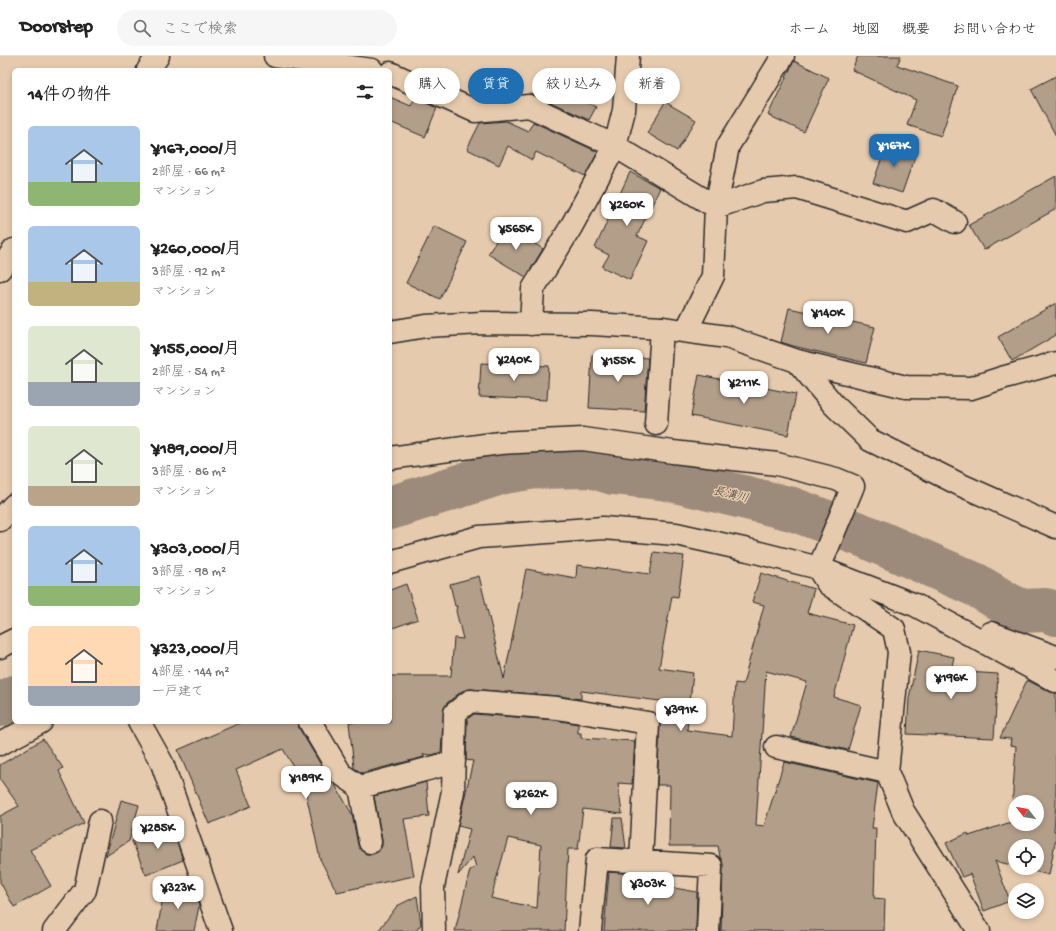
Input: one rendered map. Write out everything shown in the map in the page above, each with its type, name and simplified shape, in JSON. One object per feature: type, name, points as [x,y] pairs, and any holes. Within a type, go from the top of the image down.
[{"type":"street","points":[[149,68],[158,56]]},
{"type":"street","points":[[275,56],[358,68]]},
{"type":"street","points":[[531,324],[533,290],[572,227],[615,146],[624,110],[628,56]]},
{"type":"street","points":[[686,331],[713,276],[716,207],[728,146],[783,56]]},
{"type":"street","points":[[392,74],[474,111],[529,106],[615,146],[716,207],[763,191],[798,188],[907,222],[934,210],[955,222]]},
{"type":"street","points":[[0,269],[12,253]]},
{"type":"street","points":[[392,332],[433,325],[482,323],[592,324],[662,328],[727,337],[797,361],[906,386],[971,388],[1056,363]]},
{"type":"street","points":[[656,424],[662,328]]},
{"type":"street","points":[[797,361],[833,404],[870,440],[961,485],[1056,527]]},
{"type":"street","points":[[392,458],[500,443],[583,439],[673,452],[777,464],[836,479],[853,486],[819,568]]},
{"type":"street","points":[[0,520],[12,507]]},
{"type":"street","points":[[392,561],[479,537],[603,528],[676,534],[819,568],[1056,657]]},
{"type":"street","points":[[819,568],[828,584],[894,629],[899,652],[887,772],[903,811],[979,931]]},
{"type":"street","points":[[915,605],[1056,681]]},
{"type":"street","points":[[0,648],[12,641]]},
{"type":"street","points":[[434,931],[433,887],[454,791],[455,713],[470,701],[557,708],[648,723],[641,861]]},
{"type":"street","points":[[0,744],[37,724]]},
{"type":"street","points":[[140,724],[162,763],[221,931]]},
{"type":"street","points":[[311,724],[340,774],[360,787],[370,842]]},
{"type":"street","points":[[776,747],[887,772]]},
{"type":"street","points":[[360,787],[454,762]]},
{"type":"street","points":[[54,931],[85,890],[100,821]]},
{"type":"street","points":[[590,931],[597,859],[711,866],[708,931]]},
{"type":"building","points":[[858,56],[901,56],[897,65],[958,86],[941,136],[907,125],[916,100],[852,70]]},
{"type":"building","points":[[794,61],[829,78],[804,132],[768,115]]},
{"type":"building","points":[[1056,76],[1056,136],[1031,89]]},
{"type":"building","points":[[392,98],[411,106],[412,104],[428,104],[437,108],[425,137],[392,123]]},
{"type":"building","points":[[555,104],[589,104],[596,107],[589,120]]},
{"type":"building","points":[[664,104],[668,104],[696,120],[677,151],[647,133]]},
{"type":"building","points":[[506,121],[528,131],[533,122],[598,152],[585,176],[536,152],[532,160],[508,146],[499,165],[467,149],[480,123]]},
{"type":"building","points":[[887,143],[916,153],[902,193],[873,183]]},
{"type":"building","points":[[630,172],[660,188],[637,236],[648,241],[630,280],[602,267],[609,255],[595,248]]},
{"type":"building","points":[[1056,176],[1056,209],[984,250],[969,225]]},
{"type":"building","points":[[506,225],[543,249],[526,277],[488,254]]},
{"type":"building","points":[[434,226],[467,242],[440,299],[406,283]]},
{"type":"building","points":[[1056,303],[1056,335],[1012,361],[998,337]]},
{"type":"building","points":[[789,308],[875,327],[866,363],[781,342]]},
{"type":"building","points":[[592,355],[648,358],[644,411],[589,408]]},
{"type":"building","points":[[481,363],[549,366],[547,400],[479,397]]},
{"type":"building","points":[[699,375],[796,394],[788,435],[691,416]]},
{"type":"building","points":[[654,552],[684,556],[678,597],[672,596],[659,668],[693,673],[687,730],[732,736],[735,683],[743,684],[764,605],[752,602],[761,573],[814,589],[807,613],[853,625],[834,697],[861,705],[848,750],[791,737],[807,682],[766,671],[756,825],[764,826],[784,762],[878,783],[872,828],[876,828],[874,898],[885,899],[884,931],[721,931],[723,867],[718,846],[669,846],[670,785],[657,785],[660,724],[658,716],[660,701],[581,691],[581,699],[470,689],[462,691],[447,703],[444,708],[441,752],[432,755],[423,754],[424,757],[362,773],[354,768],[349,724],[392,724],[392,676],[451,676],[454,638],[463,639],[456,611],[457,606],[455,606],[450,584],[479,576],[504,679],[526,569],[576,578],[577,565],[650,574]]},
{"type":"building","points":[[406,584],[418,619],[392,628],[392,589]]},
{"type":"building","points":[[919,650],[954,657],[951,671],[998,674],[994,738],[907,734],[909,698]]},
{"type":"building","points":[[1027,680],[1050,692],[1056,693],[1056,803],[1054,831],[1056,831],[1056,838],[1049,875],[1044,874],[1044,839],[1008,839],[1008,864],[995,861],[1008,896],[1008,902],[984,911],[970,874],[962,877],[946,843],[968,833],[969,836],[1008,823],[1008,831],[1044,831],[1044,795],[1013,795],[1016,746],[1010,745],[1011,739],[1000,738]]},
{"type":"building","points":[[474,714],[555,720],[578,724],[578,733],[581,733],[581,738],[635,741],[632,784],[618,783],[622,814],[583,809],[578,849],[568,849],[564,931],[455,931],[470,870],[476,867],[473,857],[458,875],[470,829],[458,826],[473,761],[466,760],[467,719]],"holes":[[[508,838],[541,845],[537,908],[491,898]]]},
{"type":"building","points":[[237,724],[298,724],[299,728],[330,780],[335,785],[352,814],[358,845],[366,854],[378,852],[382,846],[374,796],[426,782],[429,816],[404,819],[414,876],[337,892],[320,859],[304,784],[283,749],[236,770],[251,806],[209,824],[178,750]]},
{"type":"building","points":[[43,739],[63,768],[59,771],[84,823],[30,850],[51,886],[14,907],[0,882],[0,816],[19,806],[0,779],[0,765]]},
{"type":"building","points":[[121,800],[139,805],[129,841],[106,856]]},
{"type":"building","points":[[614,818],[622,818],[626,848],[611,847]]},
{"type":"building","points":[[171,825],[183,860],[146,875],[132,841]]},
{"type":"building","points":[[609,872],[646,875],[646,883],[697,892],[696,931],[604,931]]},
{"type":"building","points":[[165,886],[194,891],[199,906],[194,931],[157,931]]},
{"type":"building","points":[[417,896],[421,924],[416,931],[378,931],[397,906]]},
{"type":"waterway","name":"長溝川","points":[[392,507],[504,472],[535,467],[591,466],[613,473],[668,479],[792,509],[867,537],[976,585],[1022,611],[1046,610],[1056,614]]},
{"type":"waterway","name":"長溝川","points":[[0,705],[12,698]]}]
